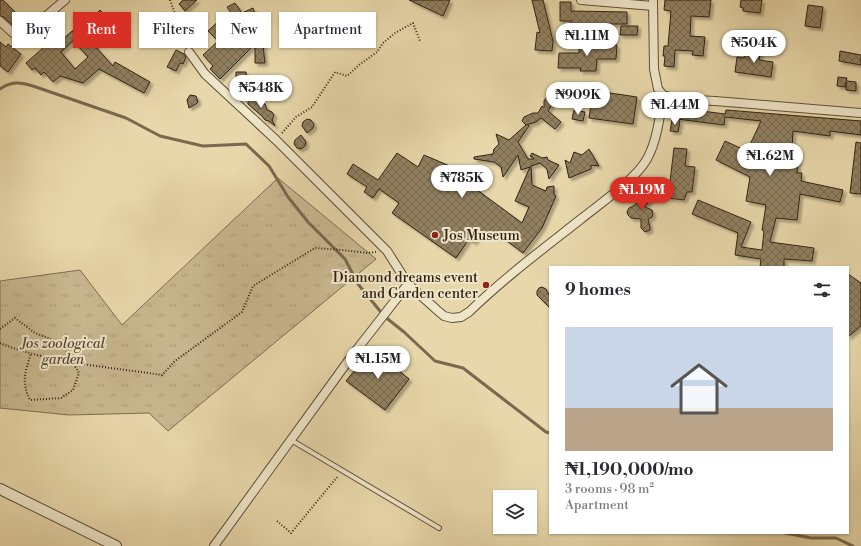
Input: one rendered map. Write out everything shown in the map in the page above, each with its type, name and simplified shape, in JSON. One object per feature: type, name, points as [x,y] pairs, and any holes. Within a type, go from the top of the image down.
[{"type":"street","points":[[0,21],[13,33],[26,33],[65,0]]},
{"type":"street","points":[[580,0],[653,3],[654,69],[658,88],[664,95],[677,99],[861,113]]},
{"type":"street","points":[[189,52],[205,74],[276,140],[387,251],[408,284],[436,310],[444,316],[452,318],[460,317],[469,312],[517,268],[617,190],[635,173],[646,161],[653,147],[664,95]]},
{"type":"street","points":[[214,546],[351,357],[408,284]]},
{"type":"street","points":[[0,489],[116,546]]},
{"type":"lane","points":[[291,439],[439,528]]},
{"type":"path","points":[[170,0],[189,52]]},
{"type":"path","points":[[276,140],[296,117],[312,107],[335,72],[347,76],[377,52],[383,43],[395,33],[413,23],[420,41]]},
{"type":"path","points":[[0,343],[14,349],[51,358],[162,375],[175,361],[242,312],[253,286],[315,248],[368,253],[387,251]]},
{"type":"path","points":[[0,329],[15,318],[35,333],[61,343],[79,373],[73,390],[61,398],[30,400],[25,390],[24,377],[32,353]]},
{"type":"path","points":[[277,521],[291,533],[342,470]]},
{"type":"green space","name":"Jos zoological garden","points":[[278,178],[376,259],[168,431],[149,413],[69,415],[0,408],[0,281],[80,270],[122,325]]},
{"type":"building","points":[[0,0],[3,0],[15,12],[12,12],[12,24],[4,17],[0,16]]},
{"type":"building","points":[[183,0],[197,0],[185,11],[179,4]]},
{"type":"building","points":[[409,0],[450,0],[443,16]]},
{"type":"building","points":[[532,0],[543,0],[553,41],[552,51],[535,50],[537,32],[540,33]]},
{"type":"building","points":[[665,0],[711,0],[709,17],[691,16],[690,36],[705,37],[703,56],[692,55],[693,51],[675,50],[674,67],[664,66],[664,46],[668,46],[671,11],[664,10]]},
{"type":"building","points":[[741,0],[762,0],[760,13],[743,11],[743,8],[740,7]]},
{"type":"building","points":[[560,2],[571,2],[571,11],[627,12],[627,24],[571,24],[571,21],[560,21]]},
{"type":"building","points":[[235,3],[241,12],[230,12],[227,7]]},
{"type":"building","points":[[808,5],[823,7],[820,28],[805,26]]},
{"type":"building","points":[[253,8],[254,12],[244,12]]},
{"type":"building","points":[[216,24],[216,39],[208,31]]},
{"type":"building","points":[[621,26],[638,26],[637,35],[620,35]]},
{"type":"building","points":[[73,30],[73,41],[61,52],[75,69],[88,57],[80,48],[97,48],[113,66],[115,62],[150,82],[144,93],[99,69],[83,83],[60,76],[53,82],[44,72],[41,75],[35,68],[32,70],[26,63],[43,48],[65,48],[65,37]]},
{"type":"building","points":[[0,42],[6,47],[8,44],[21,54],[8,72],[0,66]]},
{"type":"building","points":[[216,43],[216,48],[251,48],[220,79],[210,69],[213,66],[203,55]]},
{"type":"building","points":[[579,44],[617,45],[616,59],[597,59],[596,71],[580,71],[581,68],[558,68],[559,53],[579,53]]},
{"type":"building","points":[[255,48],[263,48],[265,63],[255,63]]},
{"type":"building","points":[[746,48],[761,50],[759,60],[773,62],[771,77],[735,72],[737,57],[744,58]]},
{"type":"building","points":[[176,50],[184,54],[186,57],[183,64],[180,63],[176,71],[167,67]]},
{"type":"building","points":[[840,51],[861,55],[861,65],[839,61]]},
{"type":"building","points":[[236,72],[246,72],[247,80],[236,80]]},
{"type":"building","points":[[838,77],[847,78],[846,81],[856,82],[856,91],[846,90],[846,87],[837,86]]},
{"type":"building","points":[[551,91],[558,94],[548,111],[561,122],[555,129],[541,118],[536,122],[526,125],[522,121],[524,117],[533,113],[538,113],[542,106],[544,108],[544,101]]},
{"type":"building","points":[[597,91],[637,97],[633,124],[589,118],[592,97],[596,98]]},
{"type":"building","points":[[190,95],[196,96],[198,102],[189,108],[187,100]]},
{"type":"building","points":[[250,96],[265,104],[267,110],[272,112],[274,115],[272,120],[275,126],[269,121],[265,120],[248,104],[248,98]]},
{"type":"building","points":[[679,108],[725,114],[726,110],[861,121],[861,135],[830,131],[830,136],[793,131],[792,148],[799,149],[797,173],[802,173],[801,181],[843,190],[840,202],[800,194],[797,220],[776,218],[770,242],[814,248],[812,261],[784,259],[784,266],[760,266],[761,259],[735,255],[738,233],[692,214],[698,200],[751,222],[741,247],[762,250],[764,231],[762,230],[766,205],[746,201],[750,177],[716,160],[725,141],[747,151],[761,121],[725,117],[724,125],[677,119]]},
{"type":"building","points":[[574,110],[585,112],[583,121],[572,119]]},
{"type":"building","points":[[307,119],[311,120],[314,124],[313,128],[307,133],[302,126],[303,122]]},
{"type":"building","points":[[672,120],[680,121],[678,132],[670,131]]},
{"type":"building","points":[[527,124],[529,126],[518,142],[528,159],[534,159],[530,156],[532,153],[542,158],[547,157],[548,160],[559,165],[549,179],[547,169],[540,163],[531,166],[532,185],[546,191],[547,187],[554,186],[554,195],[556,196],[542,228],[523,253],[499,235],[494,237],[482,231],[474,242],[469,239],[456,258],[392,213],[399,203],[379,189],[373,198],[364,192],[367,187],[347,174],[353,164],[378,180],[397,153],[418,167],[424,155],[452,167],[471,181],[469,184],[522,223],[529,207],[515,201],[530,167],[521,170],[518,155],[503,177],[501,167],[494,162],[474,159],[474,157],[493,154],[494,149],[499,144],[496,134],[509,140]]},
{"type":"building","points":[[301,135],[306,142],[305,146],[301,149],[297,148],[294,144],[295,140]]},
{"type":"building","points":[[856,142],[861,143],[861,194],[850,193]]},
{"type":"building","points":[[674,148],[687,149],[685,166],[695,167],[692,192],[687,192],[684,200],[668,198]]},
{"type":"building","points":[[589,149],[599,166],[591,165],[591,169],[569,178],[565,160],[570,163],[574,152],[582,155]]},
{"type":"building","points":[[644,190],[653,195],[645,207],[652,210],[653,214],[652,217],[648,219],[650,230],[645,232],[641,228],[641,219],[631,218],[627,212],[629,208],[635,205]]},
{"type":"building","points":[[849,275],[861,283],[861,326],[849,336]]},
{"type":"building","points":[[542,287],[546,289],[549,295],[549,307],[537,295],[539,288]]},
{"type":"building","points":[[372,349],[409,379],[385,410],[346,381]]},
{"type":"waterway","points":[[0,89],[12,83],[28,85],[126,118],[160,136],[203,146],[246,144],[269,166],[288,197],[308,222],[345,259],[358,284],[384,316],[404,332],[435,361],[463,368],[546,432],[549,433]]},
{"type":"waterway","points":[[790,534],[811,538],[836,538],[853,546]]},
{"type":"place","name":"Jos Museum","points":[[435,235]]},
{"type":"place","name":"Diamond dreams event and Garden center","points":[[486,285]]}]
